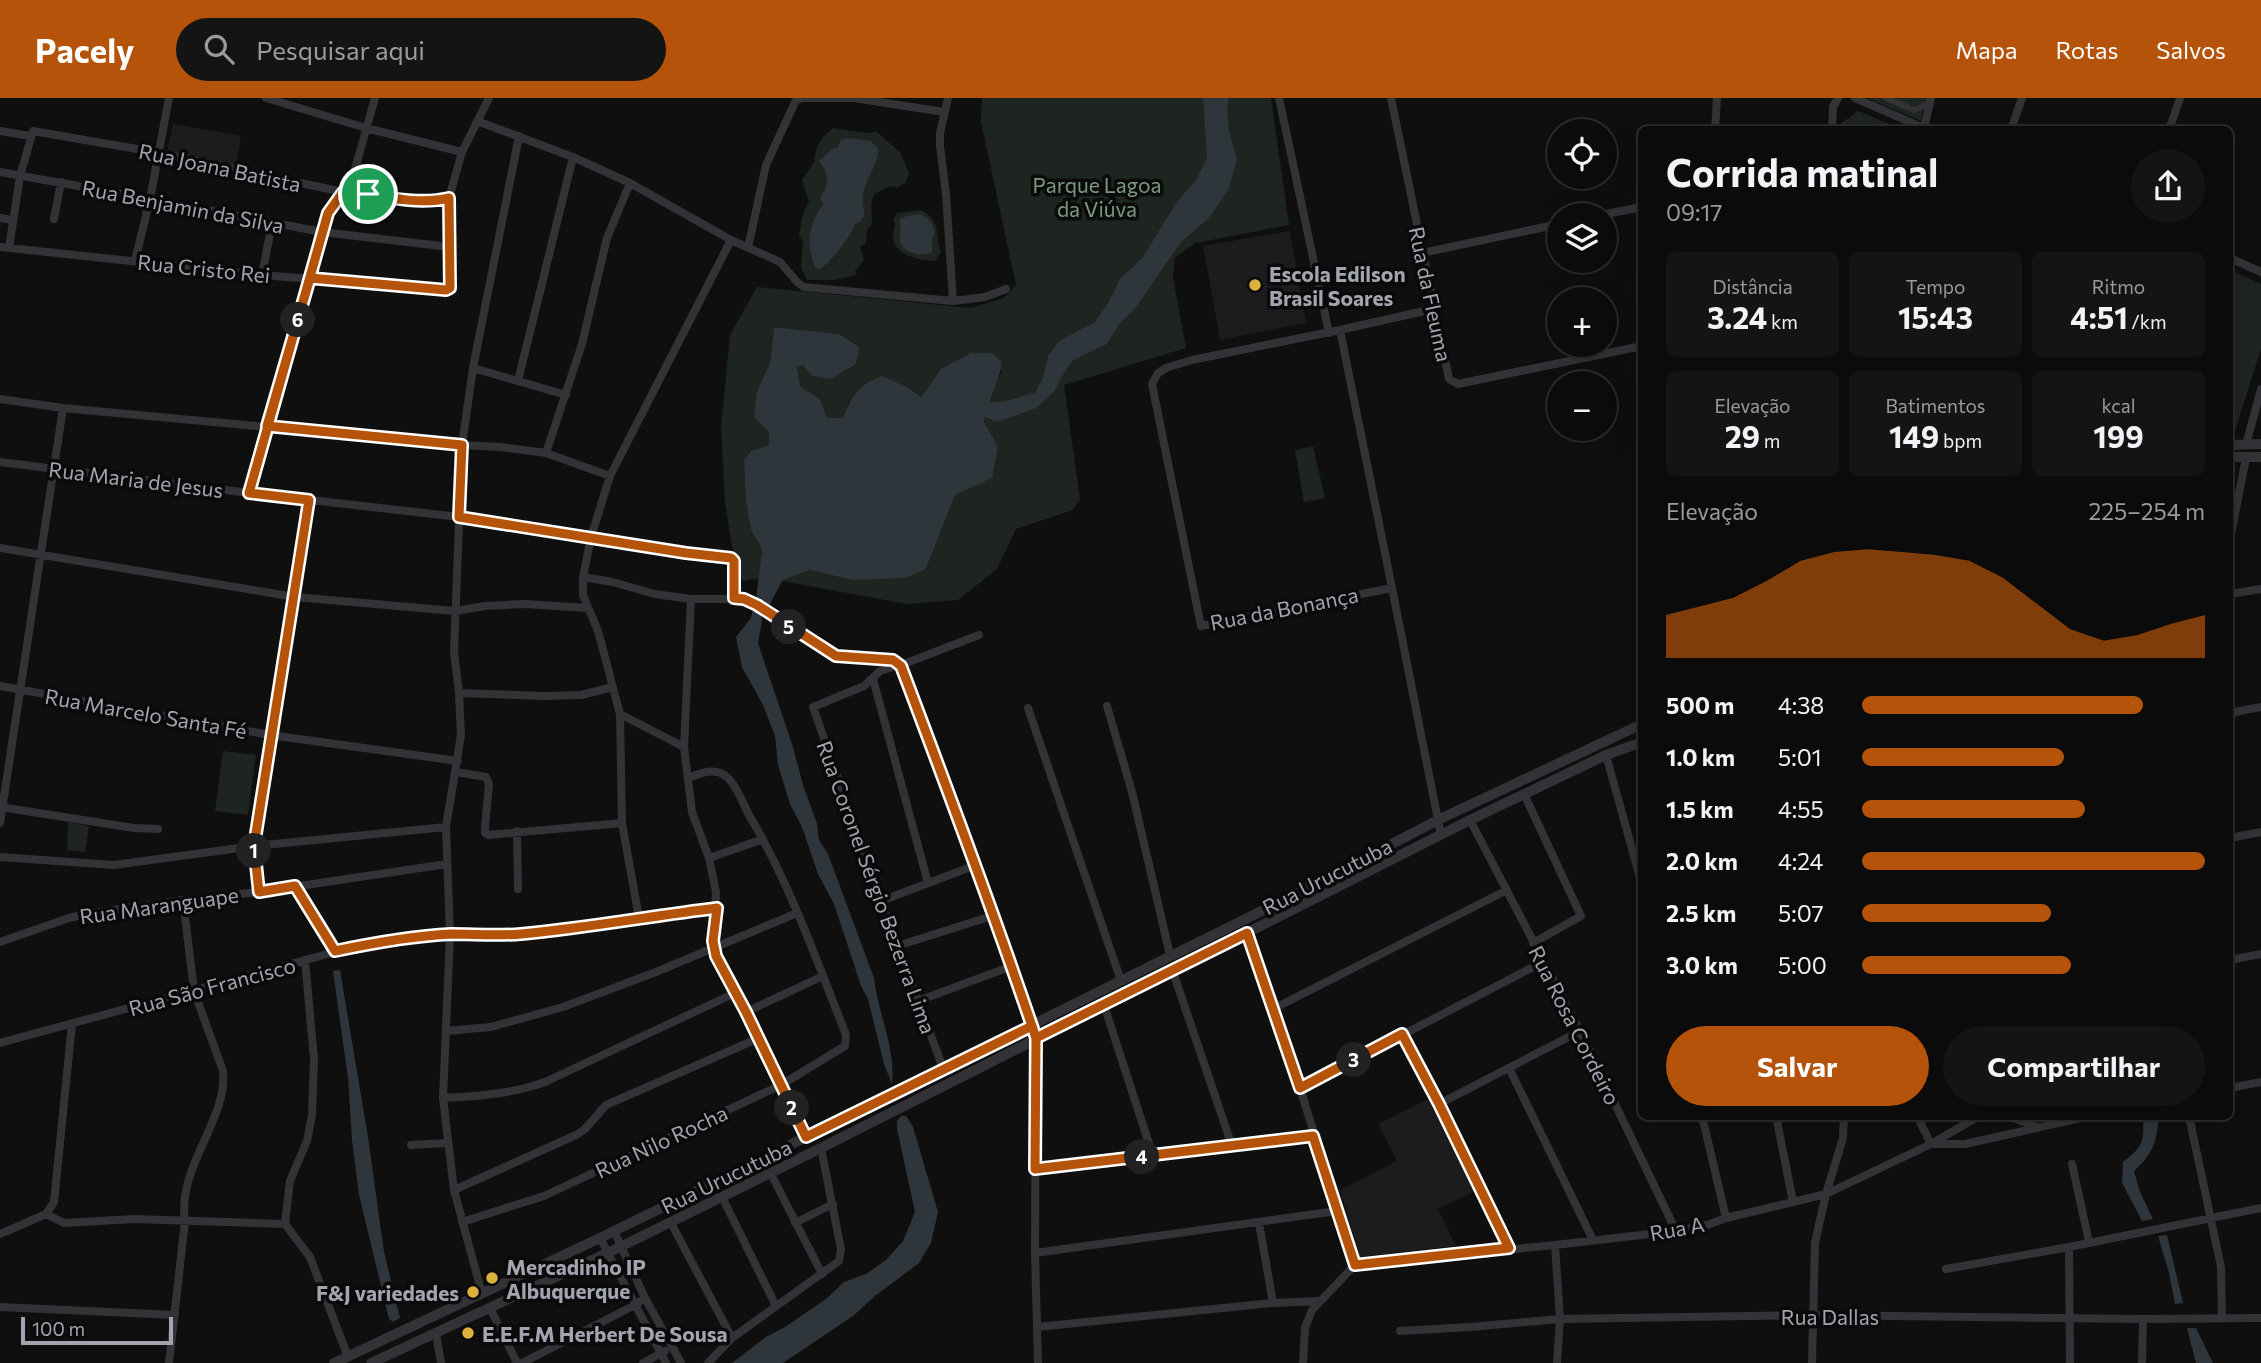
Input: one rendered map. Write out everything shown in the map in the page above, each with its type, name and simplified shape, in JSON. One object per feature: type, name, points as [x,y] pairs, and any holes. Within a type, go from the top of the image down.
[{"type":"street","points":[[135,261],[160,153],[169,98]]},
{"type":"street","points":[[266,98],[366,128],[462,152]]},
{"type":"street","points":[[249,493],[321,232],[328,213],[355,169],[375,98]]},
{"type":"street","points":[[450,247],[449,198],[462,152],[489,98]]},
{"type":"street","points":[[748,248],[766,165],[796,100],[854,98],[944,112]]},
{"type":"street","points":[[948,98],[940,146],[953,300]]},
{"type":"street","points":[[1279,98],[1329,333]]},
{"type":"street","name":"Rua da Fleuma","points":[[1391,98],[1449,379],[1458,384],[1638,347]]},
{"type":"street","points":[[1715,126],[1717,98]]},
{"type":"street","points":[[1832,126],[1833,107],[1838,98]]},
{"type":"street","points":[[1855,98],[1919,126]]},
{"type":"street","points":[[1886,98],[1914,110],[1930,100]]},
{"type":"street","points":[[2012,126],[2022,98]]},
{"type":"street","points":[[2170,126],[2180,98]]},
{"type":"street","points":[[1926,126],[1930,100]]},
{"type":"street","points":[[477,121],[573,157],[630,183],[731,240],[780,262],[804,287],[953,300],[985,297],[1006,289]]},
{"type":"street","name":"Rua Joana Batista","points":[[0,131],[160,153],[343,192],[434,202],[449,198]]},
{"type":"street","points":[[4,247],[13,220],[20,176],[32,134]]},
{"type":"street","points":[[482,1294],[454,1191],[443,1098],[450,934],[446,827],[461,734],[454,652],[462,445],[472,368],[519,136]]},
{"type":"street","points":[[518,381],[573,157]]},
{"type":"street","name":"Rua Benjamin da Silva","points":[[0,172],[321,232],[450,247]]},
{"type":"street","points":[[54,219],[61,182]]},
{"type":"street","points":[[547,453],[582,344],[607,238],[630,183]]},
{"type":"street","points":[[1617,212],[1638,208]]},
{"type":"street","points":[[0,218],[13,220]]},
{"type":"street","points":[[262,275],[272,223]]},
{"type":"street","points":[[1422,253],[1547,227]]},
{"type":"street","points":[[639,918],[622,823],[620,714],[598,631],[583,595],[583,577],[591,537],[610,476],[731,240]]},
{"type":"street","name":"Rua Cristo Rei","points":[[4,247],[262,275],[449,289],[450,247]]},
{"type":"street","points":[[2233,259],[2261,272]]},
{"type":"street","name":"Rua da Bonança","points":[[1392,588],[1201,626],[1152,384],[1166,368],[1192,360],[1433,309]]},
{"type":"street","points":[[1340,330],[1441,835]]},
{"type":"street","points":[[472,368],[566,395]]},
{"type":"street","points":[[2246,444],[2261,389]]},
{"type":"street","points":[[0,399],[63,408],[500,447],[547,453],[610,476]]},
{"type":"street","points":[[0,823],[63,408]]},
{"type":"street","points":[[2233,445],[2261,444]]},
{"type":"street","points":[[2233,457],[2261,457]]},
{"type":"street","points":[[2233,524],[2246,458]]},
{"type":"street","name":"Rua Maria de Jesus","points":[[0,462],[459,517],[731,558],[734,561],[734,598]]},
{"type":"street","points":[[259,892],[254,846],[309,500]]},
{"type":"street","points":[[0,548],[295,597],[455,611],[524,604],[588,608]]},
{"type":"street","points":[[583,577],[655,594],[691,599],[744,599],[836,656],[893,660],[901,666],[995,915],[1036,1038],[1035,1253],[1038,1363]]},
{"type":"street","points":[[2233,594],[2261,589]]},
{"type":"street","points":[[691,599],[684,747],[692,812],[709,858],[716,892],[713,947],[806,1137]]},
{"type":"street","points":[[928,883],[873,679],[880,671],[901,666],[979,635]]},
{"type":"street","name":"Rua Coronel Sérgio Bezerra Lima","points":[[873,679],[864,686],[813,706],[943,1068]]},
{"type":"street","name":"Rua Marcelo Santa Fé","points":[[0,686],[271,735],[458,761]]},
{"type":"street","points":[[459,693],[556,696],[580,695],[613,687]]},
{"type":"street","points":[[1107,706],[1132,792],[1170,956]]},
{"type":"street","points":[[2233,712],[2261,707]]},
{"type":"street","points":[[1028,708],[1121,981]]},
{"type":"street","points":[[620,714],[684,747]]},
{"type":"street","name":"Rua Urucutuba","points":[[334,1363],[600,1238],[1032,1026],[1438,820],[1638,726]]},
{"type":"street","name":"Rua Urucutuba","points":[[371,1363],[620,1247],[1470,820],[1606,755],[1638,743]]},
{"type":"street","points":[[1606,755],[1638,871]]},
{"type":"street","points":[[688,778],[716,770],[728,778],[763,839],[823,976],[746,1012]]},
{"type":"street","points":[[456,772],[488,779],[485,832],[488,835],[622,823]]},
{"type":"street","points":[[1524,794],[1581,916],[1533,943]]},
{"type":"street","points":[[1,807],[134,828],[158,829]]},
{"type":"street","name":"Rua Rosa Cordeiro","points":[[1470,820],[1580,1031],[1676,1231]]},
{"type":"street","points":[[0,858],[114,865],[254,846],[446,827]]},
{"type":"street","points":[[517,831],[517,889]]},
{"type":"street","points":[[2233,837],[2261,832]]},
{"type":"street","points":[[709,858],[763,839]]},
{"type":"street","name":"Rua Maranguape","points":[[0,942],[69,918],[447,864]]},
{"type":"street","points":[[881,901],[976,865]]},
{"type":"street","points":[[1317,883],[1323,895]]},
{"type":"street","points":[[295,886],[335,951]]},
{"type":"street","points":[[1273,1009],[1507,890]]},
{"type":"street","points":[[1294,895],[1300,906]]},
{"type":"street","points":[[169,1363],[186,1190],[196,1156],[223,1094],[224,1083],[223,1071],[194,990],[183,900]]},
{"type":"street","name":"Rua São Francisco","points":[[0,1043],[384,940],[450,934],[516,934],[717,908]]},
{"type":"street","points":[[446,1031],[491,1027],[564,1007],[797,913]]},
{"type":"street","points":[[897,946],[995,915]]},
{"type":"street","points":[[1247,933],[1300,1088],[1355,1265],[1312,1310],[1305,1328],[1303,1363]]},
{"type":"street","points":[[2233,959],[2261,954]]},
{"type":"street","points":[[305,960],[314,1059],[313,1115],[307,1141],[290,1181],[285,1224],[303,1245],[314,1264],[348,1357]]},
{"type":"street","points":[[1300,1088],[1543,962]]},
{"type":"street","points":[[918,1001],[1012,966]]},
{"type":"street","points":[[1172,969],[1232,1146]]},
{"type":"street","name":"Rua Nilo Rocha","points":[[462,1222],[544,1196],[781,1085],[845,1046],[847,1039],[823,976]]},
{"type":"street","points":[[443,1098],[502,1094],[545,1082],[735,993]]},
{"type":"street","points":[[1104,1005],[1153,1156]]},
{"type":"street","points":[[0,1234],[46,1214],[54,1202],[72,1024]]},
{"type":"street","points":[[1439,1104],[1580,1031]]},
{"type":"street","points":[[1402,1034],[1509,1248]]},
{"type":"street","points":[[454,1191],[576,1135],[585,1129],[606,1105],[759,1038]]},
{"type":"street","points":[[1509,1068],[1593,1240]]},
{"type":"street","points":[[2233,1087],[2261,1082]]},
{"type":"street","points":[[1703,1120],[1726,1218]]},
{"type":"street","points":[[1777,1120],[1793,1202]]},
{"type":"street","points":[[1812,1363],[1815,1243],[1843,1138],[1843,1120]]},
{"type":"street","points":[[1919,1120],[1931,1144],[1965,1144],[2073,1120]]},
{"type":"street","name":"Rua A","points":[[1355,1265],[1555,1245],[1707,1225],[1826,1194],[1931,1144],[1973,1120]]},
{"type":"street","points":[[2019,1120],[2038,1128]]},
{"type":"street","points":[[2190,1120],[2221,1267],[2222,1319]]},
{"type":"street","points":[[1035,1169],[1313,1136]]},
{"type":"street","points":[[411,1145],[448,1143]]},
{"type":"street","points":[[708,1363],[732,1338],[839,1261],[841,1256],[833,1204],[821,1148]]},
{"type":"street","points":[[2073,1164],[2089,1242]]},
{"type":"street","points":[[770,1172],[822,1274]]},
{"type":"street","points":[[722,1197],[776,1306]]},
{"type":"street","points":[[795,1223],[833,1204]]},
{"type":"street","points":[[1947,1269],[2261,1208]]},
{"type":"street","points":[[1035,1253],[1337,1211]]},
{"type":"street","points":[[46,1214],[64,1223],[134,1219],[285,1224]]},
{"type":"street","points":[[670,1221],[732,1338]]},
{"type":"street","points":[[1259,1223],[1273,1303]]},
{"type":"street","points":[[614,1231],[645,1298],[681,1363]]},
{"type":"street","points":[[600,1238],[666,1363]]},
{"type":"street","points":[[1555,1245],[1560,1319],[1557,1363]]},
{"type":"street","points":[[2069,1247],[2070,1363]]},
{"type":"street","points":[[491,1308],[519,1363],[645,1298]]},
{"type":"street","points":[[1037,1327],[1273,1303],[1318,1301]]},
{"type":"street","points":[[0,1307],[175,1315]]},
{"type":"street","name":"Rua Dallas","points":[[1400,1331],[1560,1319],[1812,1315],[2261,1318]]},
{"type":"street","points":[[2142,1363],[2143,1319]]},
{"type":"street","points":[[436,1333],[441,1363]]},
{"type":"street","points":[[643,1363],[671,1347]]},
{"type":"shaded area","points":[[1203,98],[1229,98],[1229,131],[1237,159],[1229,188],[1210,217],[1181,242],[1107,344],[1073,360],[1054,392],[1036,408],[997,422],[985,417],[984,421],[998,446],[992,478],[955,495],[926,569],[905,578],[852,580],[809,570],[782,581],[769,606],[756,600],[762,549],[751,530],[746,503],[744,460],[751,451],[769,445],[769,432],[754,417],[757,391],[770,363],[774,327],[839,334],[859,347],[856,364],[831,379],[812,376],[803,365],[797,367],[800,386],[820,399],[827,418],[843,418],[857,392],[867,383],[882,376],[907,387],[921,397],[941,369],[971,353],[992,353],[1001,361],[990,402],[1007,401],[1035,393],[1044,375],[1048,356],[1059,341],[1095,322],[1120,279],[1143,257],[1176,203],[1196,180],[1207,158]]},
{"type":"shaded area","points":[[173,124],[241,136],[236,166],[167,154]]},
{"type":"shaded area","points":[[848,138],[871,141],[878,149],[877,159],[864,191],[864,216],[855,224],[834,255],[819,269],[815,267],[809,241],[814,219],[823,204],[820,198],[827,184],[825,170],[819,161],[833,148],[838,147],[841,140]]},
{"type":"shaded area","points":[[916,214],[928,219],[935,232],[932,252],[926,254],[911,252],[900,242],[899,220]]},
{"type":"shaded area","name":"Escola Edilson Brasil Soares","points":[[1290,231],[1306,323],[1220,340],[1203,246]]},
{"type":"shaded area","points":[[754,605],[760,608],[762,621],[758,643],[817,824],[819,840],[828,854],[874,978],[889,1044],[892,1084],[884,1064],[868,999],[861,986],[834,904],[818,874],[802,827],[790,804],[778,765],[775,736],[763,705],[742,667],[736,637],[751,618]]},
{"type":"shaded area","points":[[340,970],[384,1252],[400,1318],[393,1322],[389,1319],[359,1195],[348,1078],[333,971]]},
{"type":"shaded area","points":[[1428,1099],[1474,1192],[1438,1209],[1456,1246],[1360,1257],[1340,1190],[1397,1161],[1378,1124]]},
{"type":"shaded area","points":[[901,1116],[906,1116],[913,1127],[938,1212],[931,1243],[919,1263],[853,1316],[783,1363],[732,1363],[766,1337],[826,1299],[844,1282],[866,1274],[886,1260],[903,1241],[915,1212],[897,1129],[897,1121]]},
{"type":"shaded area","points":[[2143,1120],[2159,1120],[2153,1147],[2134,1171],[2140,1192],[2153,1219],[2142,1221],[2122,1183],[2123,1162],[2141,1143]]},
{"type":"shaded area","points":[[2167,1235],[2183,1303],[2175,1304],[2158,1236]]},
{"type":"shaded area","points":[[2187,1328],[2196,1328],[2213,1363],[2196,1363]]},
{"type":"green space","name":"Parque Lagoa da Viúva","points":[[982,98],[1271,98],[1289,225],[1195,243],[1175,258],[1173,277],[1186,348],[1064,385],[1080,499],[1073,510],[1016,529],[997,569],[958,600],[907,604],[782,581],[809,570],[852,580],[926,569],[955,495],[998,446],[984,420],[1002,371],[941,369],[921,397],[907,387],[882,377],[867,383],[856,392],[843,418],[827,418],[820,399],[800,386],[797,367],[803,365],[839,334],[774,327],[770,363],[757,391],[769,432],[769,445],[751,451],[744,460],[746,503],[751,530],[762,549],[759,578],[742,581],[731,541],[725,502],[721,427],[730,335],[757,287],[971,308],[1004,298],[1016,285],[981,122]]},
{"type":"green space","points":[[1867,98],[1931,98],[1924,107],[1921,121]]},
{"type":"green space","points":[[1858,111],[1894,126],[1837,126]]},
{"type":"green space","points":[[833,128],[877,132],[900,152],[909,173],[906,182],[897,188],[890,186],[874,194],[871,204],[872,223],[867,230],[866,243],[860,247],[864,260],[855,271],[857,275],[833,280],[807,280],[801,268],[803,242],[799,235],[803,213],[809,202],[802,180],[814,162],[816,149],[823,137]]},
{"type":"green space","points":[[921,210],[935,223],[941,252],[935,261],[909,256],[894,243],[893,220],[897,213]]},
{"type":"green space","points":[[2233,271],[2261,284],[2261,349],[2234,433]]},
{"type":"green space","points":[[1313,446],[1325,498],[1304,502],[1295,450]]},
{"type":"green space","points":[[223,751],[256,755],[248,815],[215,811]]},
{"type":"green space","points":[[68,822],[89,826],[85,852],[67,850]]},
{"type":"place","name":"Escola Edilson Brasil Soares","points":[[1255,285]]},
{"type":"place","name":"Mercadinho IP Albuquerque","points":[[492,1278]]},
{"type":"place","name":"F&J variedades","points":[[473,1292]]},
{"type":"place","name":"E.E.F.M Herbert De Sousa","points":[[468,1333]]},
{"type":"route","points":[[368,194],[343,192],[328,213],[321,232],[310,278],[267,426],[249,493],[309,500],[254,846],[259,892],[295,886],[335,951],[384,940],[450,934],[516,934],[717,908],[713,941],[716,956],[806,1137],[1032,1026],[1036,1038],[1247,933],[1300,1088],[1402,1034],[1509,1248],[1355,1265],[1313,1136],[1035,1169],[1036,1038],[1032,1026],[995,915],[901,666],[896,661],[836,656],[757,605],[734,598],[734,561],[728,557],[686,553],[459,517],[462,445],[267,426],[288,352],[310,278],[446,290],[450,288],[447,221],[449,198],[434,202],[368,194]]}]
